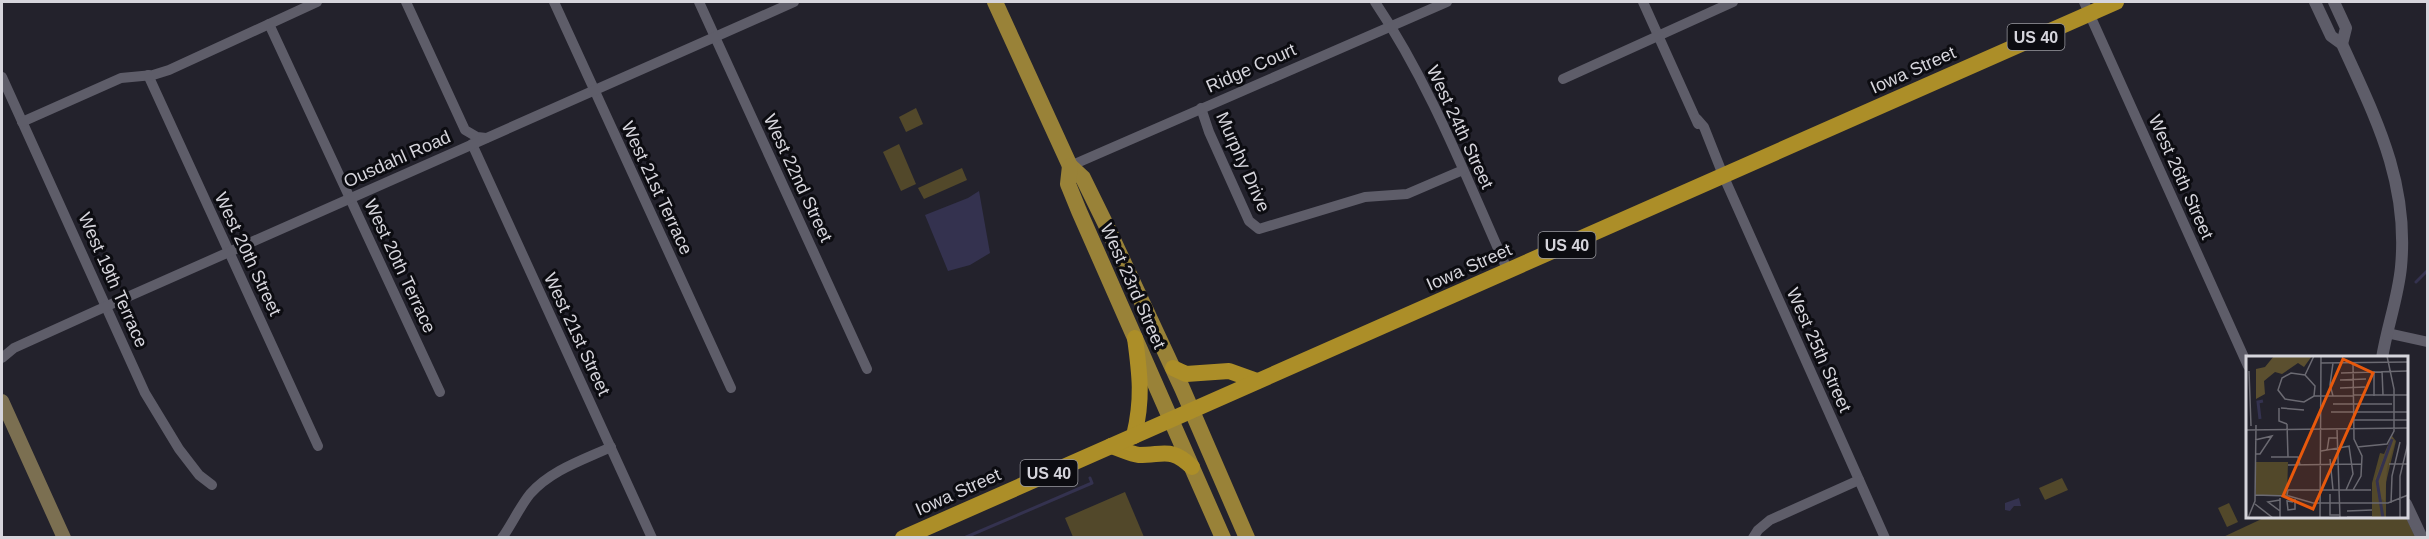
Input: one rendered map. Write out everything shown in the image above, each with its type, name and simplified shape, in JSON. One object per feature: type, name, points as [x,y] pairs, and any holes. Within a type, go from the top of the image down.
[{"type":"highway","name":"Iowa Street","points":[[903,537],[1723,175],[2087,7],[2116,2]]},
{"type":"highway","points":[[1134,436],[1140,410],[1135,338]]},
{"type":"highway","points":[[1173,368],[1186,374],[1229,370],[1257,381]]},
{"type":"highway","points":[[1111,446],[1137,455],[1170,452],[1183,458],[1192,467]]},
{"type":"main road","name":"West 23rd Street","points":[[995,2],[1070,166],[1083,178],[1173,368],[1247,537]]},
{"type":"main road","name":"West 23rd Street","points":[[1070,166],[1068,184],[1223,537]]},
{"type":"main road","points":[[2,402],[64,537]]},
{"type":"street","points":[[22,122],[121,78],[169,70],[317,2]]},
{"type":"street","points":[[406,2],[465,130],[477,137],[486,138]]},
{"type":"street","name":"West 21st Terrace","points":[[554,2],[731,388]]},
{"type":"street","name":"West 22nd Street","points":[[699,2],[867,369]]},
{"type":"street","name":"Ousdahl Road","points":[[2,358],[14,348],[106,306],[794,2]]},
{"type":"street","name":"West 24th Street","points":[[1375,2],[1391,25],[1419,75],[1508,271]]},
{"type":"street","name":"Ridge Court","points":[[1070,166],[1447,2]]},
{"type":"street","name":"West 25th Street","points":[[1643,2],[1697,119],[1698,129],[1712,159],[1723,175],[1885,537]]},
{"type":"street","points":[[1563,79],[1733,2]]},
{"type":"street","points":[[2315,2],[2331,36],[2342,44],[2384,137],[2399,194],[2403,229],[2401,269],[2382,356]]},
{"type":"street","points":[[2334,2],[2346,28],[2342,44]]},
{"type":"street","name":"West 26th Street","points":[[2087,7],[2246,364]]},
{"type":"street","name":"West 20th Terrace","points":[[269,24],[440,392]]},
{"type":"street","name":"West 20th Street","points":[[148,75],[318,446]]},
{"type":"street","name":"West 19th Terrace","points":[[2,77],[155,411],[199,475],[212,485]]},
{"type":"street","name":"Murphy Drive","points":[[1201,108],[1209,132],[1250,221],[1259,229],[1365,197],[1407,194],[1462,170]]},
{"type":"street","points":[[460,150],[465,130]]},
{"type":"street","name":"West 21st Street","points":[[472,144],[652,537]]},
{"type":"street","points":[[2387,333],[2427,342]]},
{"type":"street","name":"Ousdahl Road","points":[[2,347],[14,348]]},
{"type":"street","points":[[502,537],[522,505],[541,483],[561,470],[611,447]]},
{"type":"street","points":[[1754,537],[1758,530],[1770,520],[1859,480]]},
{"type":"street","points":[[2408,508],[2422,537]]},
{"type":"shaded area","points":[[916,108],[923,124],[906,132],[899,117]]},
{"type":"shaded area","points":[[899,144],[916,184],[901,191],[883,152]]},
{"type":"shaded area","points":[[962,168],[967,180],[924,199],[918,188]]},
{"type":"shaded area","points":[[979,191],[990,253],[970,265],[948,271],[925,215],[968,198]]},
{"type":"shaded area","points":[[2062,478],[2068,490],[2045,500],[2039,488]]},
{"type":"shaded area","points":[[1125,492],[1144,537],[1073,537],[1065,518]]},
{"type":"shaded area","points":[[2019,498],[2021,506],[2014,506],[2010,511],[2005,510],[2005,503]]},
{"type":"shaded area","points":[[2229,503],[2238,522],[2227,527],[2218,508]]},
{"type":"shaded area","points":[[2264,518],[2406,518],[2415,537],[2221,538]]},
{"type":"waterway","points":[[2416,282],[2428,270]]},
{"type":"waterway","points":[[964,538],[1092,483],[1090,478]]}]
